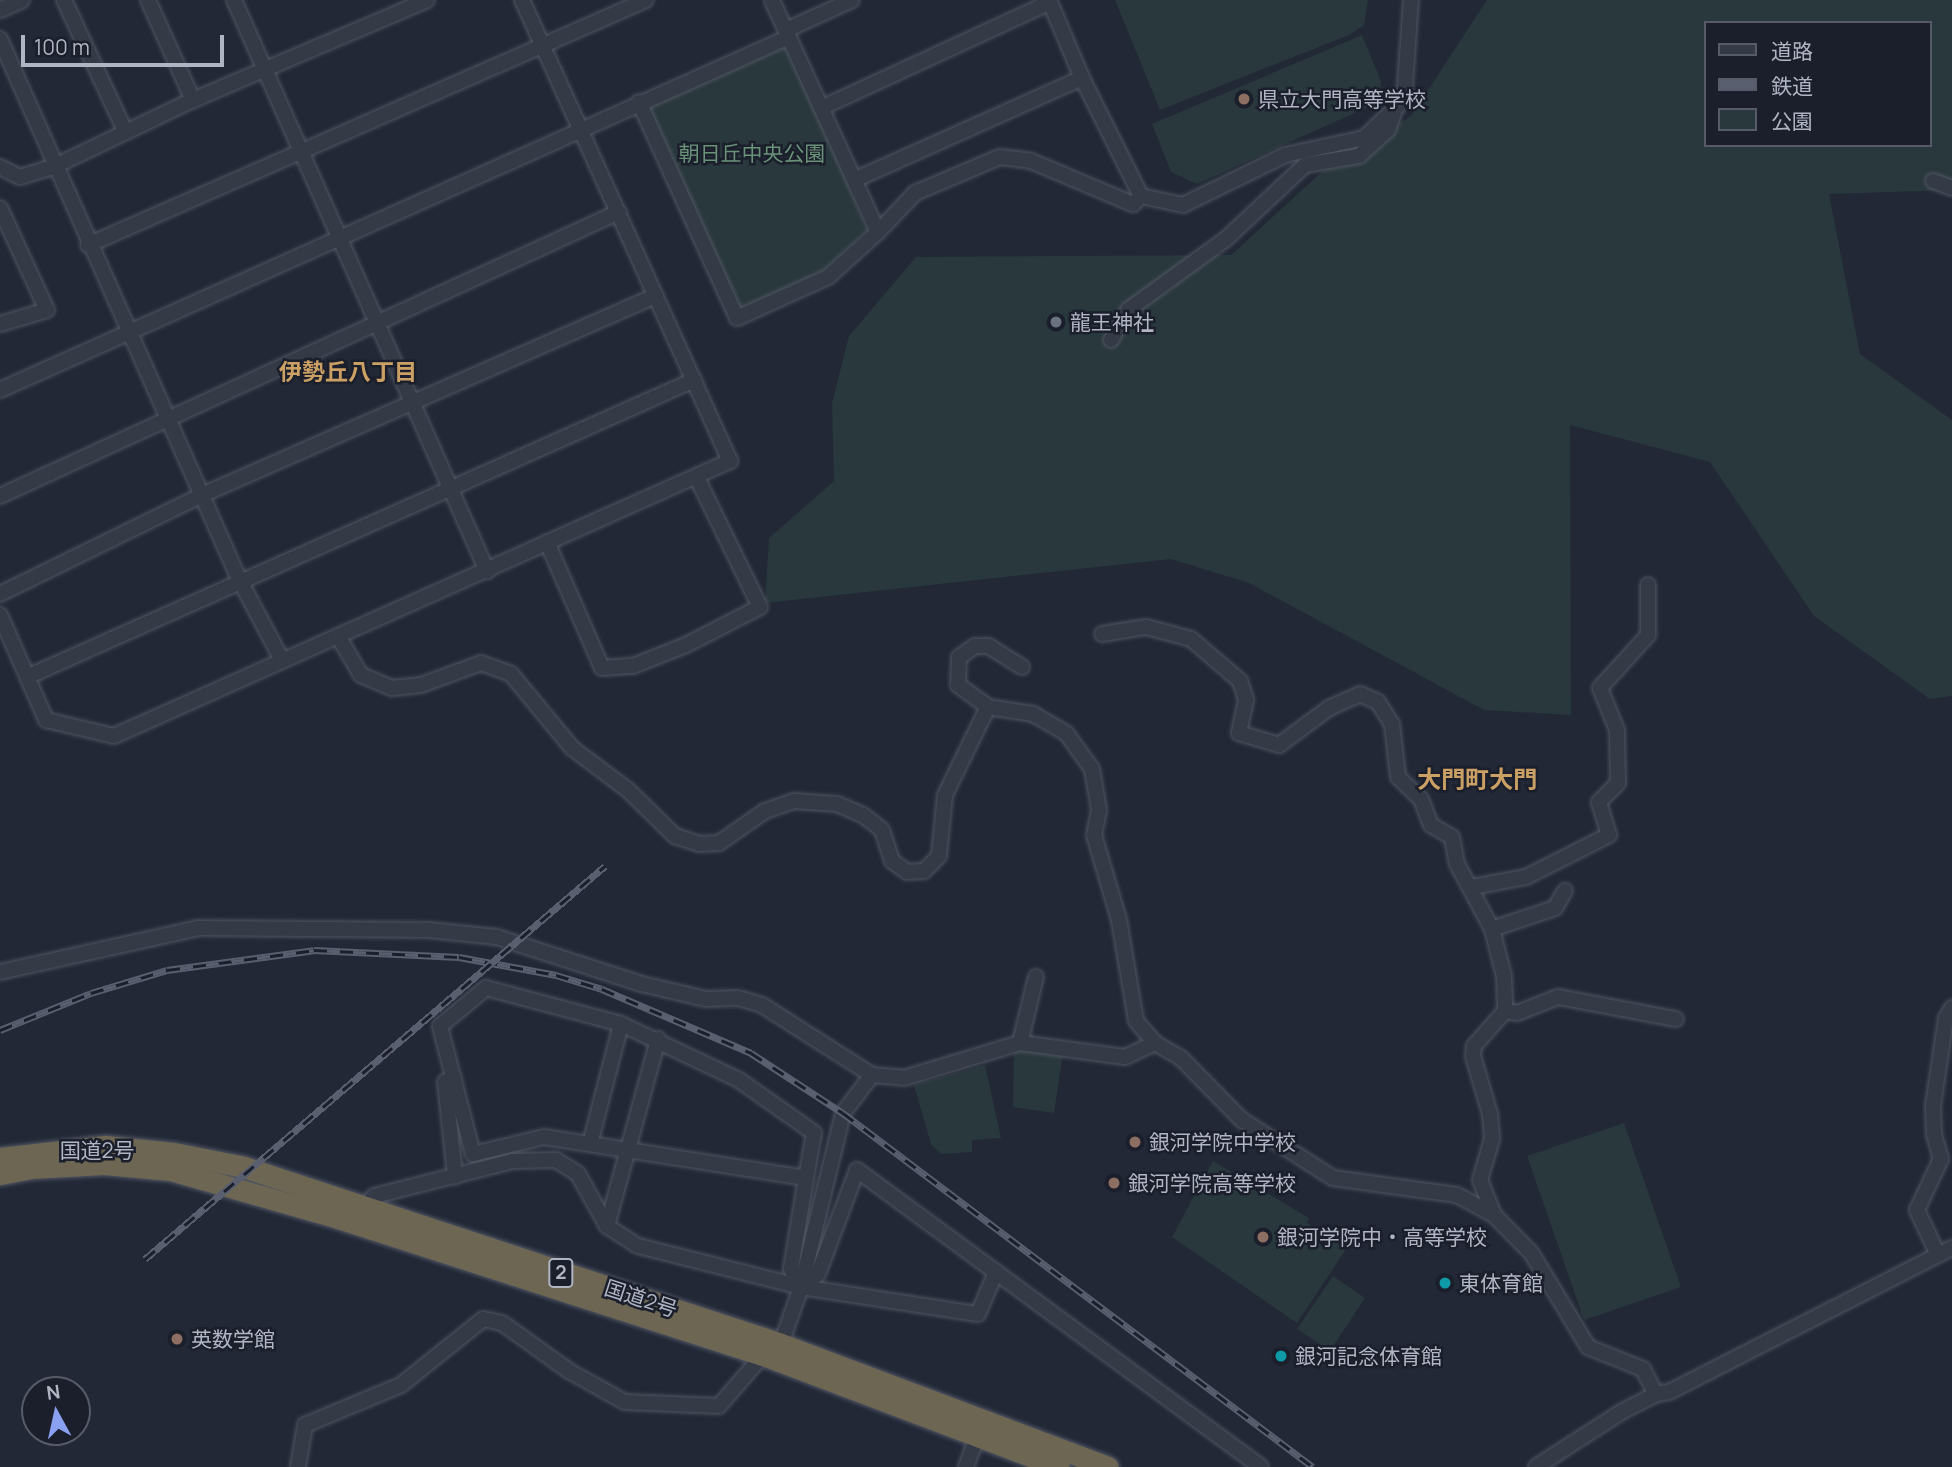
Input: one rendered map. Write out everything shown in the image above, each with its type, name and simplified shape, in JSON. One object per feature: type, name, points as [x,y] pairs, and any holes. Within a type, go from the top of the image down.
[{"type":"highway","name":"国道2号","points":[[0,1158],[105,1146],[174,1153],[244,1167],[1108,1467]]},
{"type":"highway","name":"国道2号","points":[[0,1174],[30,1168],[104,1164],[170,1170],[772,1349],[1059,1467]]},
{"type":"street","points":[[0,10],[22,0]]},
{"type":"street","points":[[64,0],[125,131]]},
{"type":"street","points":[[148,0],[193,100]]},
{"type":"street","points":[[0,167],[20,177],[55,166],[193,100],[428,0]]},
{"type":"street","points":[[0,615],[46,720],[114,736],[730,461],[522,0]]},
{"type":"street","points":[[88,245],[646,0]]},
{"type":"street","points":[[772,0],[878,232]]},
{"type":"street","points":[[0,390],[639,102],[787,34],[852,0]]},
{"type":"street","points":[[1141,196],[1183,205],[1284,155],[1364,138],[1404,100],[1407,80],[1407,9],[1411,0]]},
{"type":"street","points":[[237,1],[300,151],[415,403],[487,571]]},
{"type":"street","points":[[821,108],[1050,1],[1082,78],[1141,196]]},
{"type":"street","points":[[0,39],[88,245],[204,494],[239,579],[282,660]]},
{"type":"street","points":[[854,180],[1082,78]]},
{"type":"street","points":[[639,102],[737,318],[828,277],[878,232],[915,193],[1000,157],[1031,161],[1133,204],[1141,196]]},
{"type":"street","points":[[1111,340],[1128,310],[1227,238],[1305,165],[1359,156],[1388,130],[1396,107]]},
{"type":"street","points":[[1933,181],[1952,188]]},
{"type":"street","points":[[0,208],[47,310],[0,324]]},
{"type":"street","points":[[0,496],[376,321],[619,212]]},
{"type":"street","points":[[0,252],[16,247]]},
{"type":"street","points":[[0,593],[204,494],[656,296]]},
{"type":"street","points":[[29,676],[239,579],[452,490],[694,380]]},
{"type":"street","points":[[547,542],[601,667],[633,666],[686,645],[760,607],[697,478]]},
{"type":"street","points":[[1472,887],[1526,877],[1609,835],[1599,802],[1618,783],[1617,730],[1601,688],[1648,635],[1648,585]]},
{"type":"street","points":[[1102,634],[1146,626],[1191,639],[1240,681],[1247,700],[1239,733],[1279,745],[1329,708],[1360,694],[1378,702],[1392,724],[1398,778],[1421,799],[1431,825],[1452,837],[1457,864],[1472,887],[1492,929],[1504,976],[1505,1012],[1474,1046],[1473,1056],[1490,1114],[1492,1139],[1480,1180],[1494,1215]]},
{"type":"street","points":[[338,636],[361,674],[391,688],[421,685],[481,663],[511,674],[572,748],[628,790],[676,836],[699,844],[719,843],[775,808],[794,801],[837,804],[863,815],[882,830],[892,861],[907,872],[923,870],[939,856],[945,795],[988,707]]},
{"type":"street","points":[[1022,667],[989,646],[975,646],[959,657],[958,685],[988,707],[1033,714],[1066,733],[1092,769],[1099,810],[1094,835],[1119,920],[1136,1021],[1155,1043],[1181,1058],[1242,1120],[1333,1178],[1457,1195],[1494,1215],[1532,1254],[1588,1347],[1643,1369],[1656,1394]]},
{"type":"street","points":[[1492,929],[1555,908],[1565,891]]},
{"type":"street","points":[[0,972],[198,928],[429,930],[497,937],[642,984],[706,999],[738,998],[762,1005],[872,1076],[904,1077],[1020,1043],[1125,1057],[1155,1043]]},
{"type":"street","points":[[1020,1043],[1036,977]]},
{"type":"street","points":[[801,1287],[791,1269],[814,1133],[739,1080],[658,1039],[621,1024],[486,988],[440,1026],[473,1154],[544,1137],[806,1178]]},
{"type":"street","points":[[1505,1012],[1517,1013],[1558,997],[1676,1019]]},
{"type":"street","points":[[1938,1255],[1917,1210],[1941,1159],[1934,1134],[1933,1107],[1946,1018],[1952,1007]]},
{"type":"street","points":[[590,1144],[621,1024]]},
{"type":"street","points":[[607,1226],[658,1039]]},
{"type":"street","points":[[298,1467],[305,1425],[401,1385],[483,1319],[502,1323],[569,1371],[625,1402],[719,1406],[772,1349],[801,1287],[844,1114],[872,1076]]},
{"type":"street","points":[[454,1078],[445,1082],[455,1176]]},
{"type":"street","points":[[365,1209],[374,1196],[512,1161],[556,1160],[578,1174],[607,1226],[638,1246],[801,1287],[978,1314],[996,1272]]},
{"type":"street","points":[[801,1287],[818,1274],[857,1170],[1261,1467]]},
{"type":"street","points":[[1536,1467],[1656,1394],[1669,1392],[1952,1248]]},
{"type":"street","points":[[966,1467],[978,1434]]},
{"type":"green space","points":[[1115,0],[1368,0],[1364,25],[1349,35],[1160,110]]},
{"type":"green space","points":[[1487,0],[1952,0],[1952,190],[1829,194],[1860,354],[1952,420],[1952,696],[1930,699],[1814,616],[1710,462],[1570,425],[1571,715],[1484,710],[1249,583],[1171,559],[765,603],[769,538],[834,481],[832,403],[849,336],[916,257],[1231,255],[1326,168],[1411,116]]},
{"type":"green space","points":[[1362,35],[1381,81],[1379,102],[1197,184],[1171,172],[1152,124]]},
{"type":"green space","name":"朝日丘中央公園","points":[[788,45],[867,230],[821,273],[740,309],[647,106]]},
{"type":"green space","points":[[1014,1049],[1063,1053],[1054,1113],[1013,1107]]},
{"type":"green space","points":[[985,1065],[1001,1138],[972,1140],[972,1152],[941,1154],[931,1144],[914,1085]]},
{"type":"green space","points":[[1624,1123],[1681,1287],[1584,1320],[1527,1156]]},
{"type":"green space","points":[[1213,1161],[1309,1218],[1307,1223],[1346,1249],[1297,1323],[1172,1237]]},
{"type":"green space","points":[[1333,1276],[1365,1298],[1330,1351],[1297,1329]]},
{"type":"railway","points":[[145,1259],[605,866]]},
{"type":"railway","points":[[0,1030],[91,993],[167,970],[314,950],[459,957],[556,975],[602,989],[751,1053],[843,1113],[1313,1467]]},
{"type":"place","name":"県立大門高等学校","points":[[1244,99]]},
{"type":"place","name":"龍王神社","points":[[1056,322]]},
{"type":"place","name":"銀河学院中学校","points":[[1135,1142]]},
{"type":"place","name":"銀河学院高等学校","points":[[1114,1183]]},
{"type":"place","name":"銀河学院中・高等学校","points":[[1263,1237]]},
{"type":"place","name":"東体育館","points":[[1445,1283]]},
{"type":"place","name":"英数学館","points":[[177,1339]]},
{"type":"place","name":"銀河記念体育館","points":[[1281,1356]]},
{"type":"district","name":"伊勢丘八丁目","points":[[348,371]]},
{"type":"district","name":"大門町大門","points":[[1477,779]]}]
